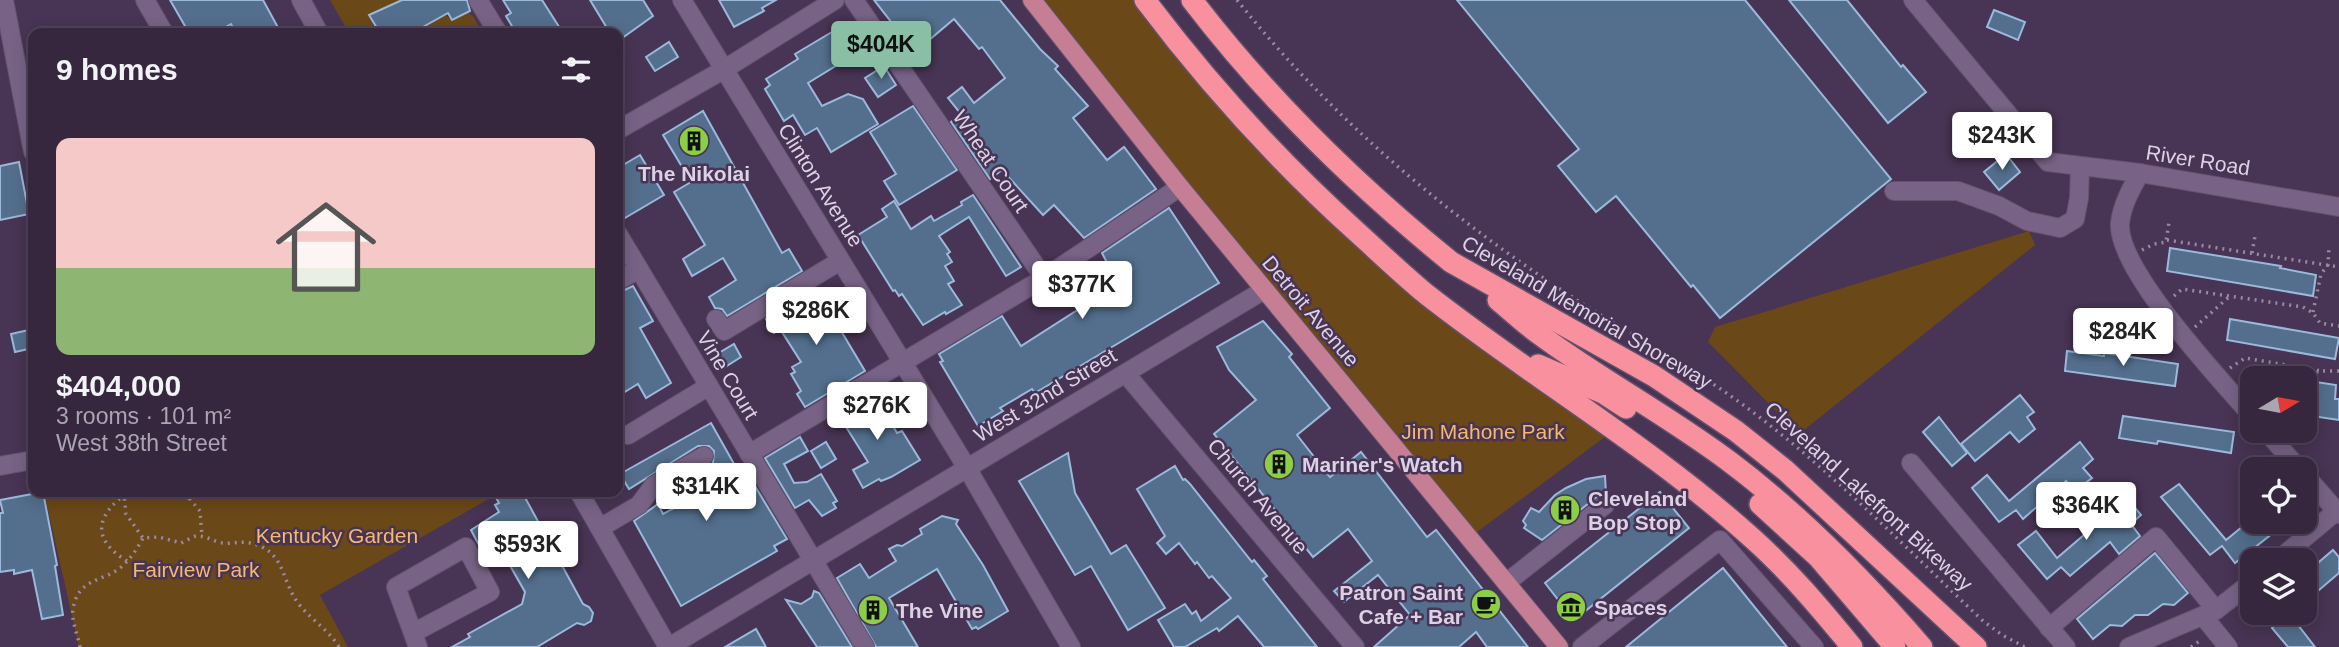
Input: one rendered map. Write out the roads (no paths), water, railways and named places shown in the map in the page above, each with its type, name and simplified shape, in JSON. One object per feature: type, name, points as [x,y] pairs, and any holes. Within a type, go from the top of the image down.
[{"type":"highway","points":[[1145,0],[1218,92],[1304,183],[1415,285],[1683,480],[1728,517],[1792,578],[1852,647]]},
{"type":"highway","name":"Cleveland Memorial Shoreway","points":[[1192,0],[1241,61],[1327,152],[1396,217],[1451,262],[1654,376],[1727,424],[1785,470],[1976,647]]},
{"type":"highway","points":[[1451,262],[1539,334],[1701,441],[1776,499],[1853,570],[1922,647]]},
{"type":"highway","points":[[1502,349],[1603,393],[1679,442],[1728,478],[1818,557],[1895,647]]},
{"type":"main road","name":"Detroit Avenue","points":[[1032,0],[1180,187],[1559,647]]},
{"type":"street","points":[[4,0],[28,126]]},
{"type":"street","points":[[145,0],[161,28]]},
{"type":"street","points":[[478,0],[495,28]]},
{"type":"street","name":"Clinton Avenue","points":[[682,0],[967,468],[1071,647]]},
{"type":"street","points":[[623,127],[723,70],[835,0]]},
{"type":"street","name":"Wheat Court","points":[[854,0],[1044,278]]},
{"type":"street","name":"River Road","points":[[1913,0],[2048,162],[2140,173],[2339,207]]},
{"type":"street","points":[[309,3],[317,28]]},
{"type":"street","points":[[1894,191],[1958,191],[1999,206],[2027,221],[2060,228],[2075,219],[2080,166]]},
{"type":"street","points":[[2140,173],[2127,196],[2120,225],[2125,251],[2138,274],[2196,352],[2240,402]]},
{"type":"street","points":[[749,454],[1044,278],[1180,187]]},
{"type":"street","name":"Vine Court","points":[[623,242],[704,389],[749,454],[865,647]]},
{"type":"street","points":[[716,319],[724,331],[840,261]]},
{"type":"street","points":[[623,278],[639,269]]},
{"type":"street","name":"West 32nd Street","points":[[668,647],[1264,290]]},
{"type":"street","points":[[628,435],[704,389],[666,338]]},
{"type":"street","name":"Church Avenue","points":[[1126,374],[1355,647]]},
{"type":"street","points":[[2276,443],[2289,457]]},
{"type":"street","points":[[600,528],[639,505],[654,485],[704,456]]},
{"type":"street","points":[[0,466],[28,461]]},
{"type":"street","points":[[1911,463],[2066,647]]},
{"type":"street","points":[[2293,548],[2338,511],[2317,488]]},
{"type":"street","points":[[582,497],[668,647]]},
{"type":"street","points":[[1506,583],[1605,505]]},
{"type":"street","points":[[2049,628],[2156,537],[2209,613],[2228,647]]},
{"type":"street","points":[[1583,647],[1720,540],[1814,647]]},
{"type":"street","points":[[466,547],[490,592],[415,640],[396,587],[466,547]]},
{"type":"street","points":[[2129,647],[2209,613],[2240,591]]},
{"type":"place","name":"The Nikolai","points":[[694,141]]},
{"type":"place","name":"Mariner's Watch","points":[[1279,464]]},
{"type":"place","name":"Cleveland Bop Stop","points":[[1565,510]]},
{"type":"place","name":"Patron Saint Cafe + Bar","points":[[1486,604]]},
{"type":"place","name":"Spaces","points":[[1571,607]]},
{"type":"place","name":"The Vine","points":[[873,610]]},
{"type":"park label","name":"Jim Mahone Park","points":[[1483,431]]},
{"type":"park label","name":"Kentucky Garden","points":[[337,535]]},
{"type":"park label","name":"Fairview Park","points":[[196,569]]}]
